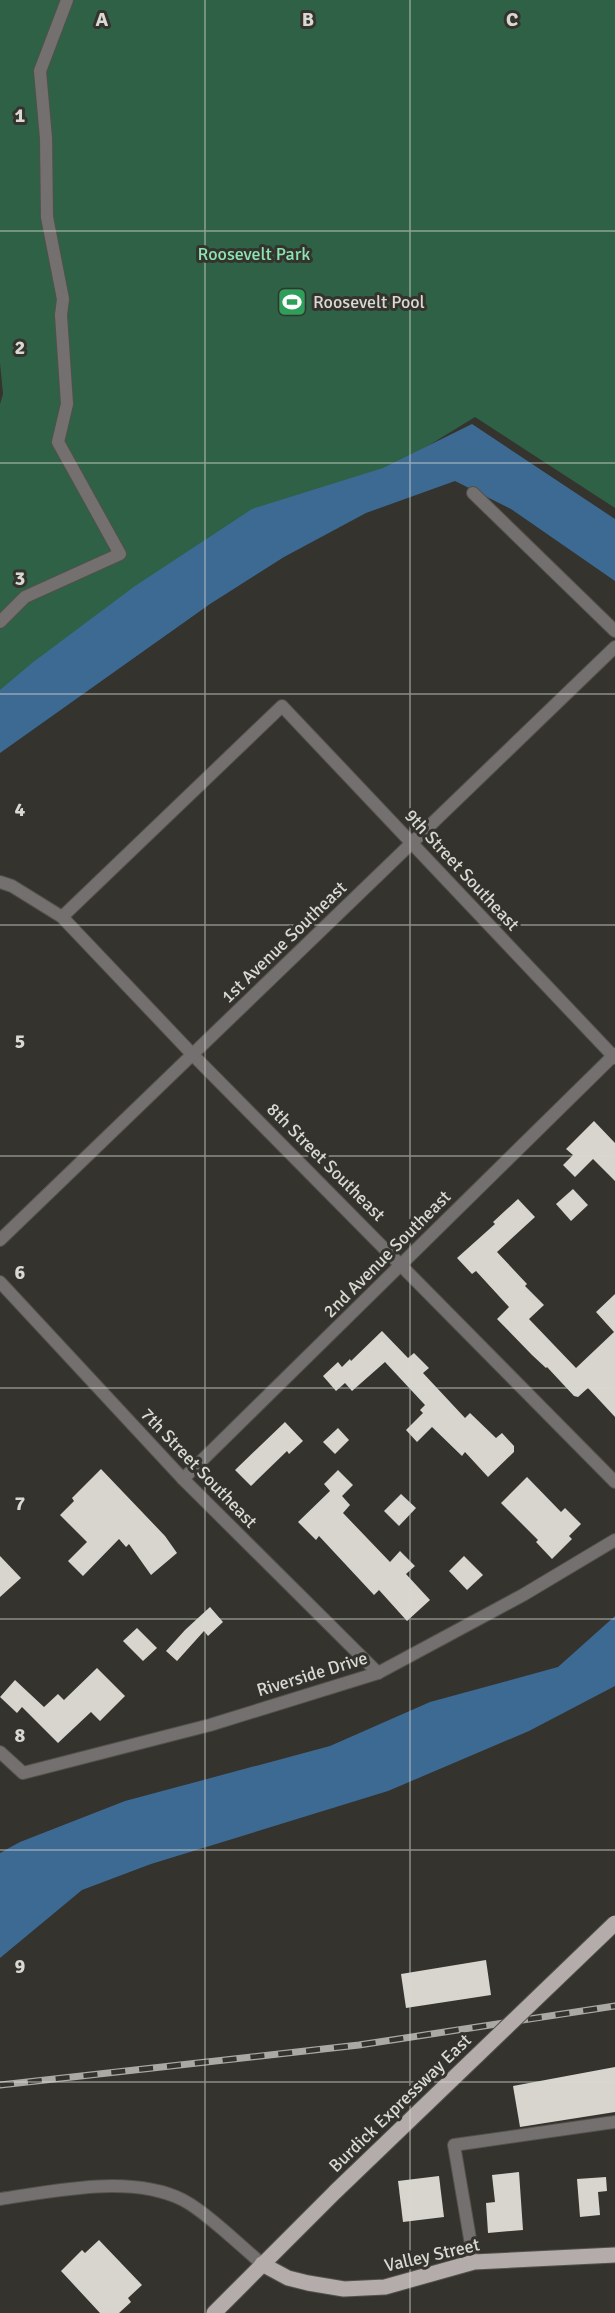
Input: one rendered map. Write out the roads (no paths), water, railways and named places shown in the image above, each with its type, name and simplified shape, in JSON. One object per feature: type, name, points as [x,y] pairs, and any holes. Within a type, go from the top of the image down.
[{"type":"main road","name":"Burdick Expressway East","points":[[214,2313],[336,2191],[615,1923]]},
{"type":"main road","name":"Valley Street","points":[[262,2264],[288,2278],[344,2289],[385,2287],[474,2262],[615,2255]]},
{"type":"street","points":[[0,621],[25,597],[120,554],[58,442],[67,404],[61,315],[63,299],[47,217],[46,138],[39,71],[67,0]]},
{"type":"street","points":[[473,493],[615,631]]},
{"type":"street","name":"1st Avenue Southeast","points":[[0,1240],[615,647]]},
{"type":"street","name":"9th Street Southeast","points":[[62,917],[282,706],[614,1056]]},
{"type":"street","name":"8th Street Southeast","points":[[0,882],[12,886],[62,917],[193,1055],[615,1482]]},
{"type":"street","name":"2nd Avenue Southeast","points":[[183,1479],[614,1056]]},
{"type":"street","name":"7th Street Southeast","points":[[0,1282],[183,1479],[378,1673]]},
{"type":"street","name":"Riverside Drive","points":[[1,1753],[23,1773],[210,1725],[378,1673],[523,1595],[615,1540]]},
{"type":"street","points":[[474,2262],[454,2145],[615,2122]]},
{"type":"street","points":[[0,2199],[108,2186],[165,2193],[183,2200],[197,2210],[262,2264]]},
{"type":"water","points":[[472,424],[615,519],[615,581],[511,509],[455,481],[366,513],[284,557],[210,604],[0,753],[0,690],[32,663],[135,586],[252,509],[383,468]]},
{"type":"water","points":[[615,1616],[615,1686],[529,1731],[388,1791],[151,1864],[82,1890],[0,1958],[0,1853],[20,1842],[125,1801],[330,1746],[430,1702],[558,1667]]},
{"type":"railway","points":[[0,2085],[359,2045],[615,2006]]},
{"type":"place","name":"Roosevelt Pool","points":[[292,302]]},
{"type":"park label","name":"Roosevelt Park","points":[[254,254]]}]
